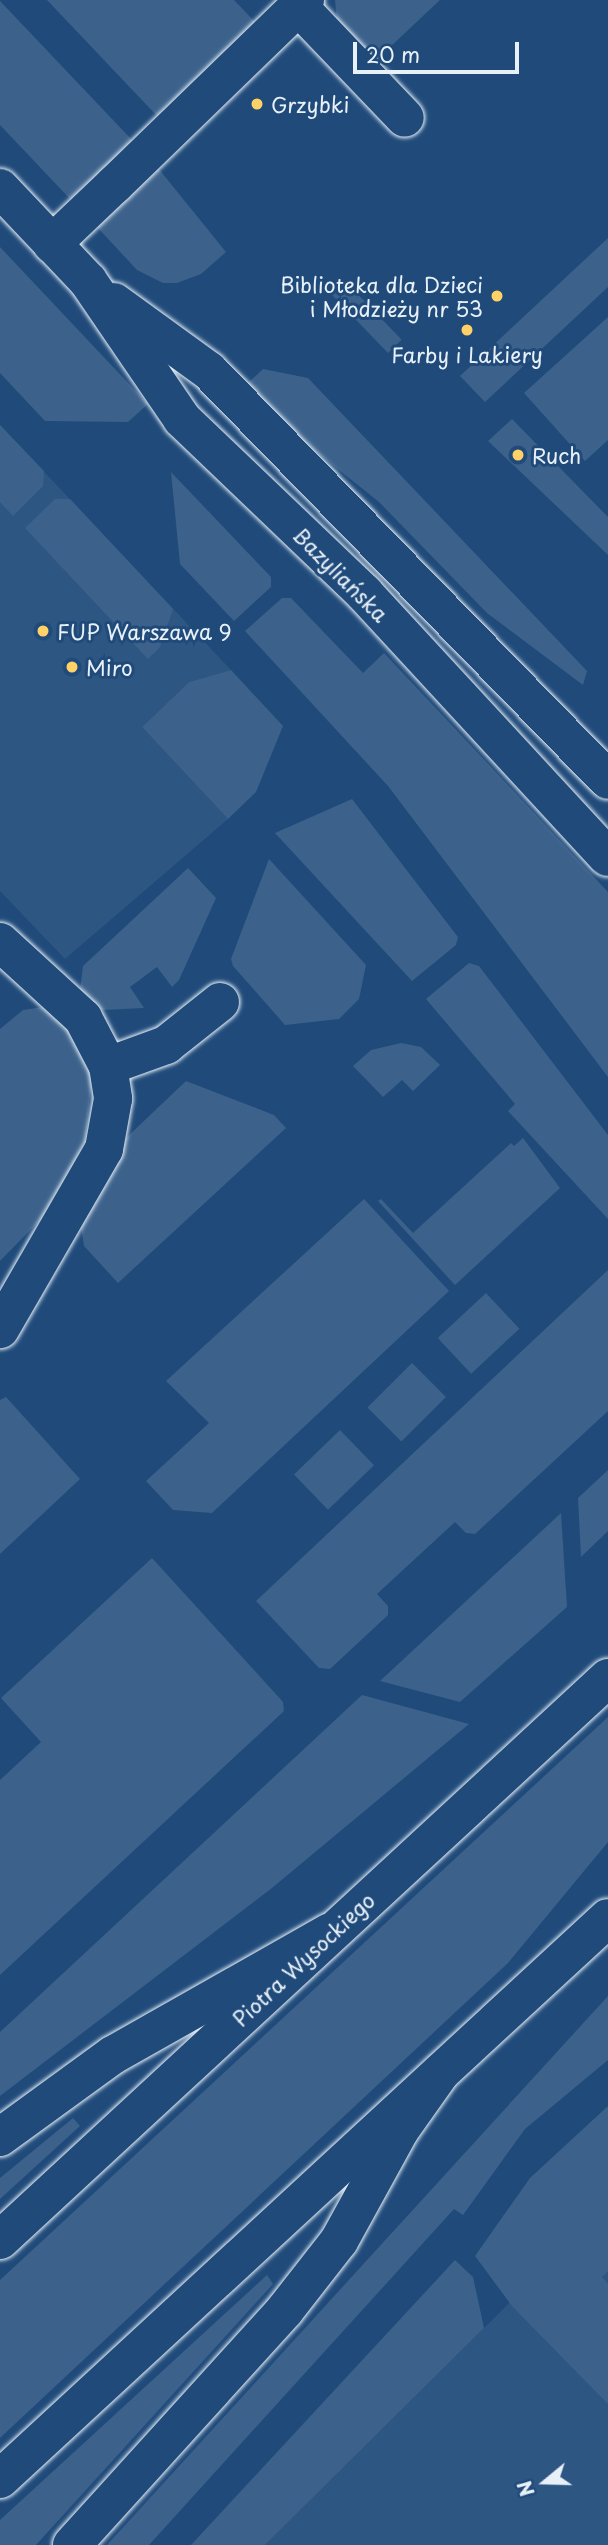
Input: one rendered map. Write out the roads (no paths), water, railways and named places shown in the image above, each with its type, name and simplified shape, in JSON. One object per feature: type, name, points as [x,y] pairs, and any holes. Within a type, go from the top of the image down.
[{"type":"main road","points":[[52,244],[302,4],[405,118]]},
{"type":"main road","name":"Bazyliańska","points":[[0,188],[88,281],[209,371],[608,780]]},
{"type":"main road","name":"Bazyliańska","points":[[88,281],[182,419],[364,593],[608,857]]},
{"type":"main road","points":[[0,942],[83,1018],[108,1066],[112,1117],[104,1149],[0,1329]]},
{"type":"main road","points":[[108,1066],[166,1045],[220,1002]]},
{"type":"main road","name":"Piotra Wysockiego","points":[[0,2240],[330,1932],[608,1678]]},
{"type":"main road","points":[[0,2479],[608,1918]]},
{"type":"main road","points":[[0,2137],[113,2055],[330,1932]]},
{"type":"main road","points":[[72,2545],[285,2310],[339,2241],[401,2130],[441,2073]]},
{"type":"place","name":"Grzybki","points":[[257,104]]},
{"type":"place","name":"Biblioteka dla Dzieci i Młodzieży nr 53","points":[[497,296]]},
{"type":"place","name":"Farby i Lakiery","points":[[467,330]]},
{"type":"place","name":"Ruch","points":[[518,455]]},
{"type":"place","name":"FUP Warszawa 9","points":[[43,631]]},
{"type":"place","name":"Miro","points":[[72,667]]}]
